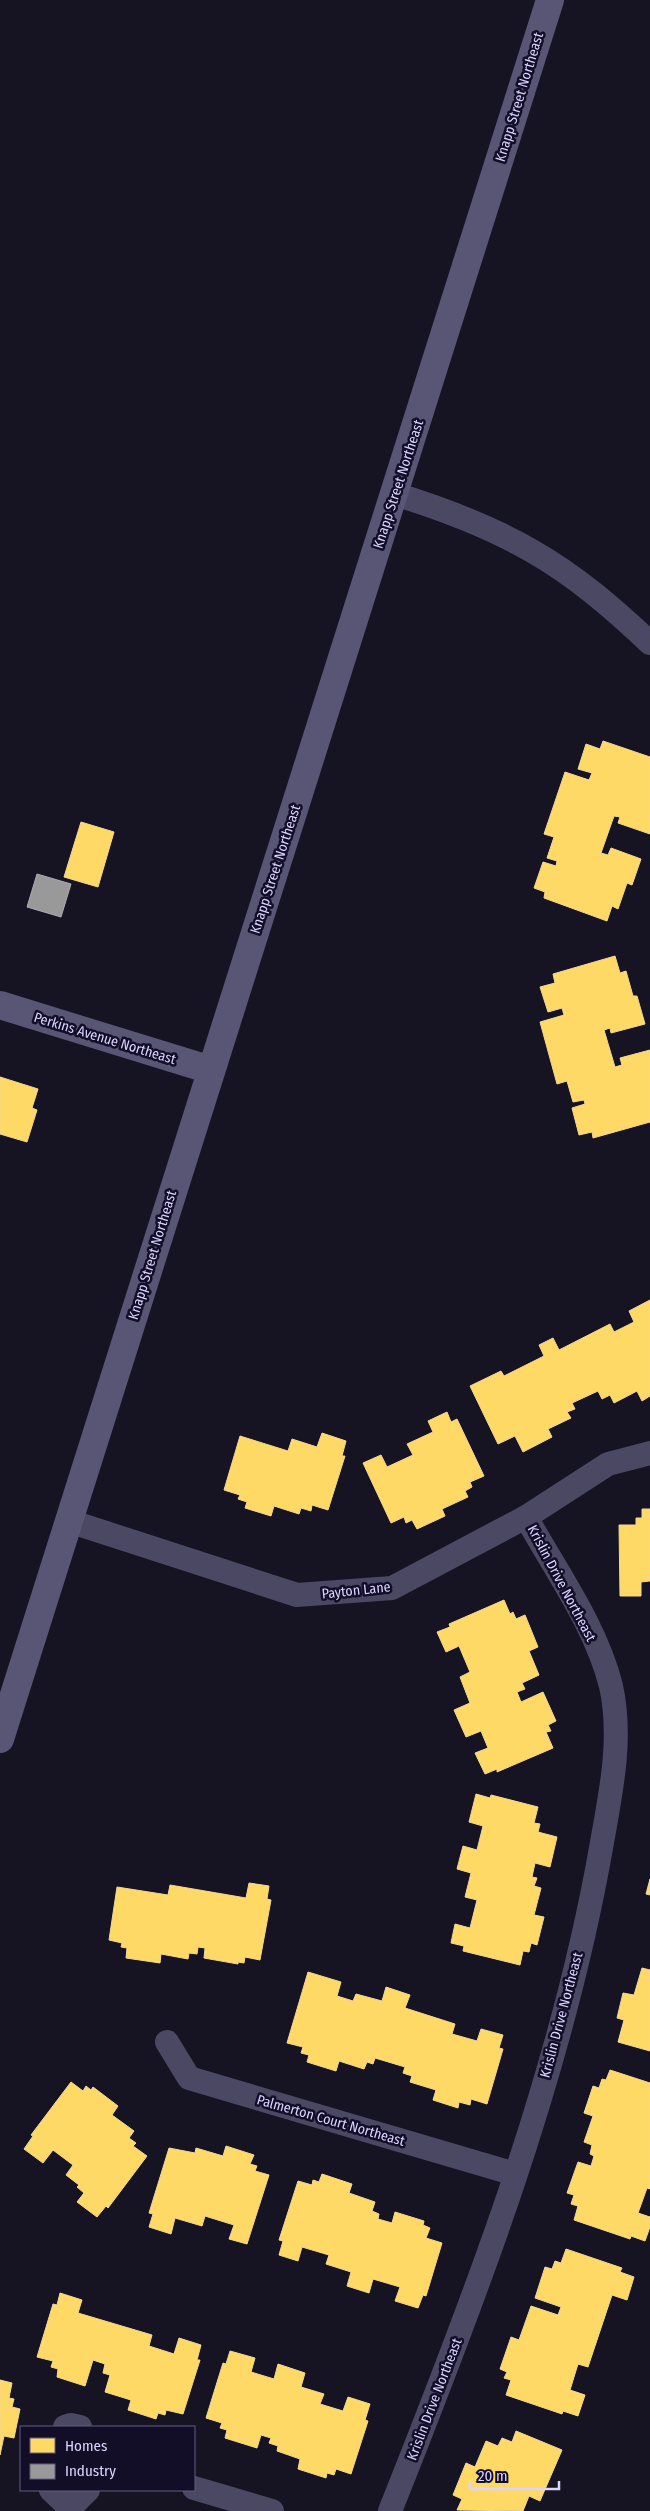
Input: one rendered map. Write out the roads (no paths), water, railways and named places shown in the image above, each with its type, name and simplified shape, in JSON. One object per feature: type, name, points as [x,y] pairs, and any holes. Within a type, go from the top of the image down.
[{"type":"main road","name":"Knapp Street Northeast","points":[[0,1739],[550,0]]},
{"type":"main road","name":"Perkins Avenue Northeast","points":[[0,1005],[211,1070]]},
{"type":"street","points":[[394,494],[436,506],[532,551],[583,585],[650,643]]},
{"type":"street","name":"Payton Lane","points":[[69,1521],[297,1595],[392,1588],[526,1517],[608,1464],[650,1453]]},
{"type":"street","name":"Krislin Drive Northeast","points":[[390,2511],[450,2362],[515,2174],[552,2053],[592,1895],[613,1777],[616,1728],[610,1686],[591,1631],[526,1517]]},
{"type":"street","name":"Palmerton Court Northeast","points":[[167,2042],[189,2078],[515,2174]]},
{"type":"street","points":[[195,2488],[272,2511]]},
{"type":"street","points":[[52,2491],[68,2509],[87,2491]]}]
